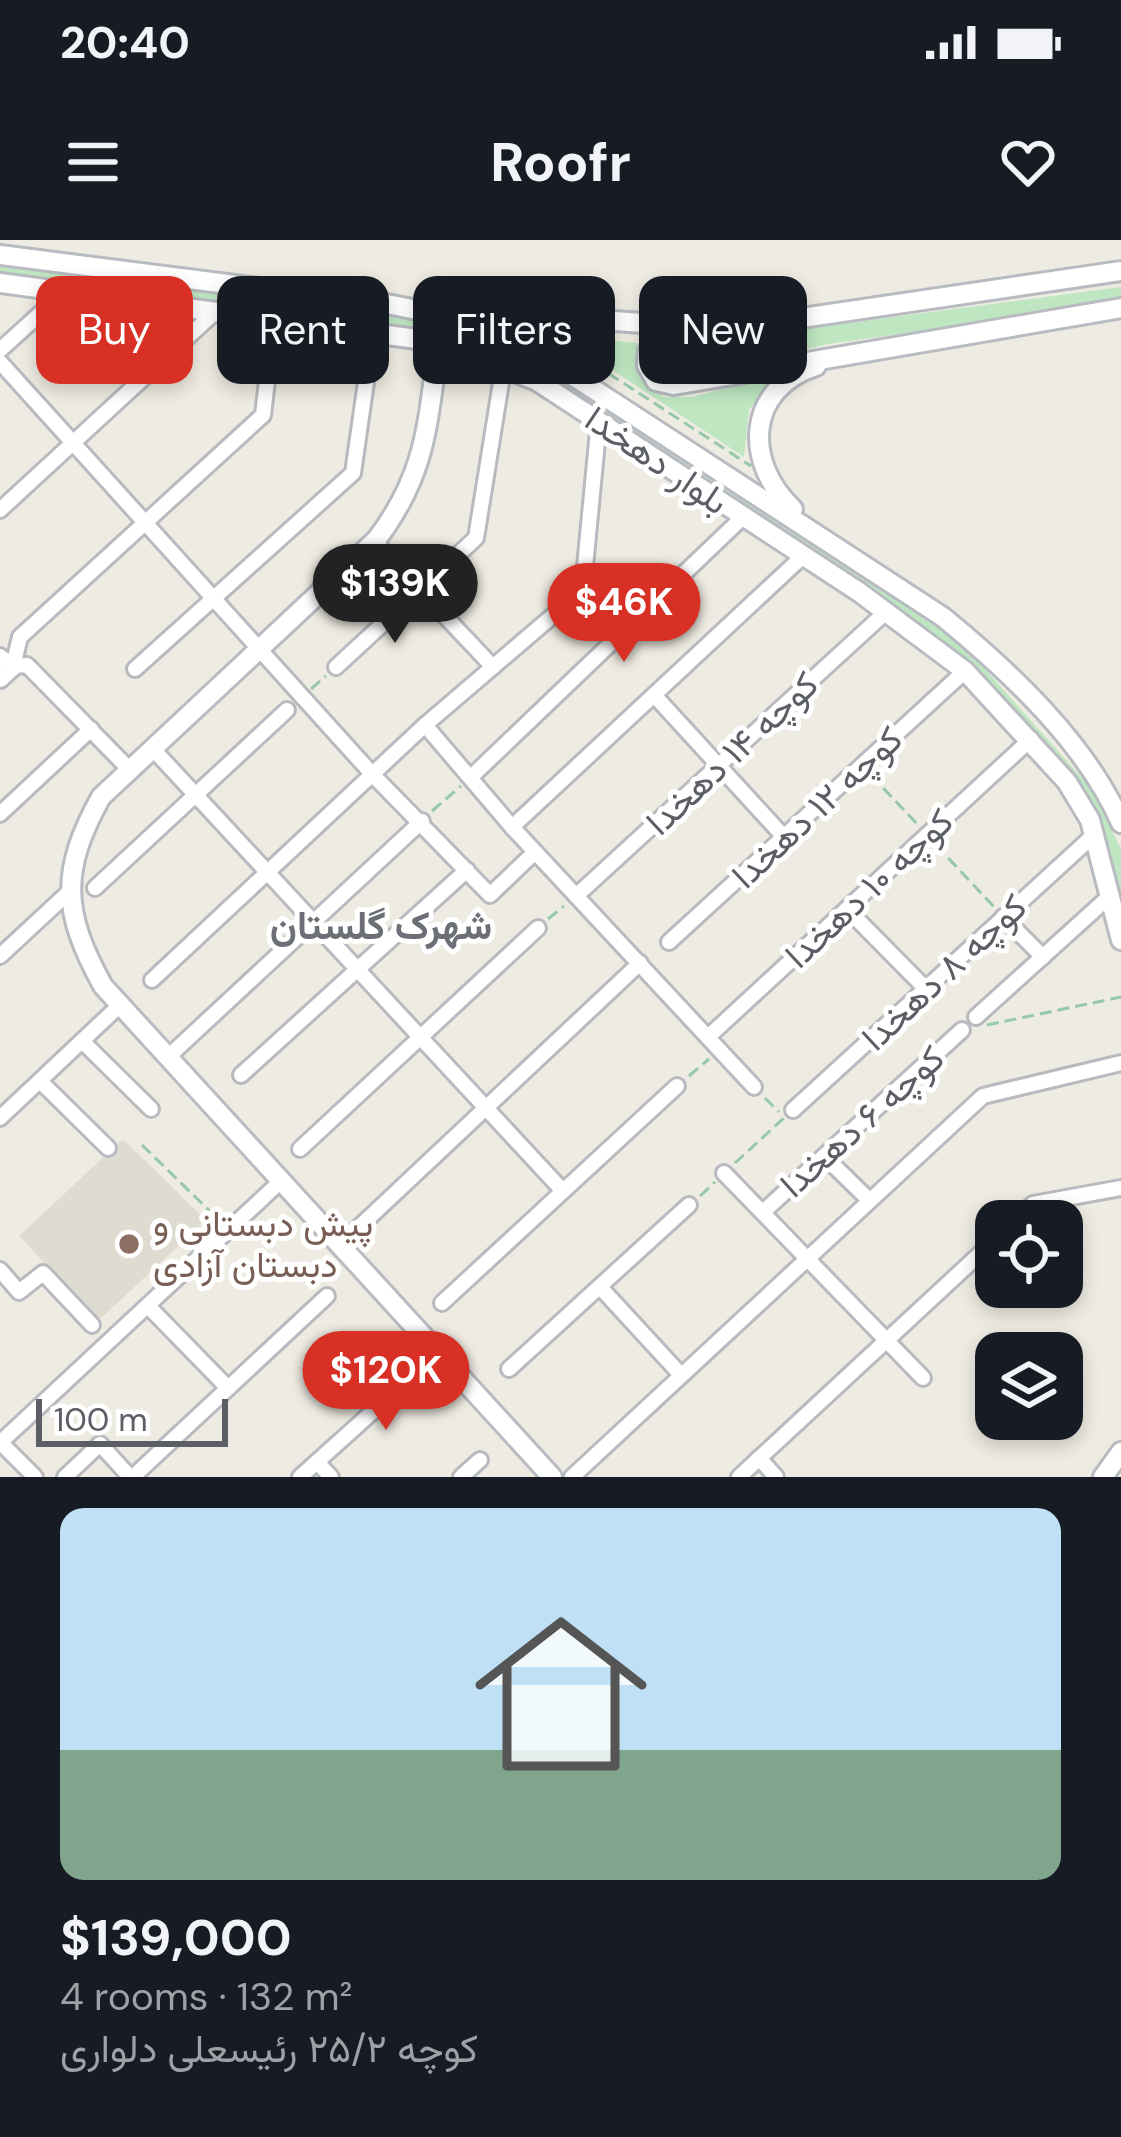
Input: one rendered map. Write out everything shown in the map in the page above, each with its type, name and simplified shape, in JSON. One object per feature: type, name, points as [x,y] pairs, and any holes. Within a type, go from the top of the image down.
[{"type":"main road","name":"بلوار دهخدا","points":[[0,255],[392,305],[462,319],[547,355],[981,648],[1091,770],[1121,823]]},
{"type":"main road","points":[[807,317],[1121,272]]},
{"type":"main road","name":"بلوار دهخدا","points":[[0,283],[36,288]]},
{"type":"main road","points":[[392,305],[639,322]]},
{"type":"main road","points":[[807,361],[1121,308]]},
{"type":"main road","name":"بلوار دهخدا","points":[[193,309],[215,312]]},
{"type":"main road","points":[[824,540],[770,483],[757,434],[767,402],[781,385],[805,370],[860,352]]},
{"type":"main road","points":[[433,384],[419,471],[406,500],[374,541],[101,797],[76,842],[69,892],[77,939],[120,1005],[552,1477]]},
{"type":"main road","name":"بلوار دهخدا","points":[[537,384],[887,611],[965,671],[1066,782],[1095,834],[1121,940]]},
{"type":"main road","points":[[1103,1477],[1121,1452]]},
{"type":"street","points":[[0,510],[215,312]]},
{"type":"street","points":[[0,350],[36,317]]},
{"type":"street","points":[[0,362],[305,694],[373,775],[422,820],[490,895],[536,852]]},
{"type":"street","points":[[4,667],[20,637],[262,415],[266,384]]},
{"type":"street","points":[[135,668],[352,473],[365,384]]},
{"type":"street","points":[[336,667],[476,538],[501,384]]},
{"type":"street","points":[[152,980],[270,875],[425,724],[578,595],[584,577],[599,422]]},
{"type":"street","points":[[471,777],[743,517]]},
{"type":"street","points":[[374,541],[493,667]]},
{"type":"street","points":[[512,827],[802,557]]},
{"type":"street","name":"کوچه ۱۴ دهخدا","points":[[577,896],[887,611]]},
{"type":"street","points":[[4,667],[27,665],[130,770]]},
{"type":"street","name":"کوچه ۱۲ دهخدا","points":[[669,942],[965,671]]},
{"type":"street","points":[[654,695],[784,837]]},
{"type":"street","points":[[95,888],[287,710]]},
{"type":"street","points":[[425,724],[512,827],[754,1088]]},
{"type":"street","points":[[0,814],[91,729]]},
{"type":"street","name":"کوچه ۱۰ دهخدا","points":[[708,1037],[1031,739]]},
{"type":"street","points":[[153,749],[563,1191]]},
{"type":"street","points":[[168,1057],[422,820]]},
{"type":"street","name":"کوچه ۸ دهخدا","points":[[789,1114],[1095,834]]},
{"type":"street","points":[[241,1075],[467,870]]},
{"type":"street","points":[[0,956],[69,892]]},
{"type":"street","name":"کوچه ۶ دهخدا","points":[[976,1017],[1111,895]]},
{"type":"street","points":[[847,909],[926,989]]},
{"type":"street","points":[[1003,917],[1043,958]]},
{"type":"street","points":[[300,1149],[538,928]]},
{"type":"street","points":[[340,1245],[640,963]]},
{"type":"street","points":[[0,1118],[120,1005]]},
{"type":"street","name":"کوچه ۶ دهخدا","points":[[763,1211],[962,1030]]},
{"type":"street","points":[[82,1041],[151,1109]]},
{"type":"street","points":[[572,1477],[983,1096],[1121,1063]]},
{"type":"street","points":[[40,1081],[108,1148]]},
{"type":"street","points":[[442,1303],[677,1086]]},
{"type":"street","points":[[824,1156],[865,1196]]},
{"type":"street","points":[[724,1173],[923,1378]]},
{"type":"street","points":[[35,1477],[0,1442],[281,1181]]},
{"type":"street","points":[[1056,1200],[1121,1188]]},
{"type":"street","points":[[509,1369],[689,1205]]},
{"type":"street","points":[[739,1477],[975,1257]]},
{"type":"street","points":[[0,1270],[19,1292],[43,1274],[92,1325]]},
{"type":"street","points":[[600,1287],[682,1375]]},
{"type":"street","points":[[65,1477],[100,1444],[134,1475],[328,1296]]},
{"type":"street","points":[[148,1306],[228,1388]]},
{"type":"street","points":[[300,1477],[438,1352]]},
{"type":"street","points":[[759,1458],[776,1477]]},
{"type":"street","points":[[461,1477],[480,1460]]},
{"type":"street","points":[[317,1462],[331,1477]]},
{"type":"path","points":[[615,379],[747,467]]},
{"type":"path","points":[[305,694],[336,667]]},
{"type":"path","points":[[861,765],[1003,917]]},
{"type":"path","points":[[422,820],[471,777]]},
{"type":"path","points":[[538,928],[577,896]]},
{"type":"path","points":[[962,1030],[1121,998]]},
{"type":"path","points":[[677,1086],[719,1049]]},
{"type":"path","points":[[689,1205],[789,1114],[754,1088]]},
{"type":"path","points":[[142,1145],[230,1230]]},
{"type":"shaded area","points":[[123,1139],[206,1220],[99,1320],[19,1236]]},
{"type":"green space","points":[[0,264],[88,276],[36,276],[36,280],[0,275]]},
{"type":"green space","points":[[1121,287],[1121,303],[807,349],[807,328]]},
{"type":"green space","points":[[193,290],[217,294],[217,305],[193,302]]},
{"type":"green space","points":[[389,317],[413,320],[413,332],[389,329]]},
{"type":"green space","points":[[615,341],[637,343],[639,384],[648,384],[664,397],[769,384],[749,410],[744,457],[615,372]]},
{"type":"green space","points":[[555,384],[572,384],[960,641],[1091,788],[1121,849],[1121,901],[1098,835],[1067,778],[1030,727],[988,683],[889,604]]},
{"type":"place","name":"پیش دبستانی و دبستان آزادی","points":[[129,1244]]},
{"type":"district","name":"شهرک گلستان","points":[[381,925]]}]
